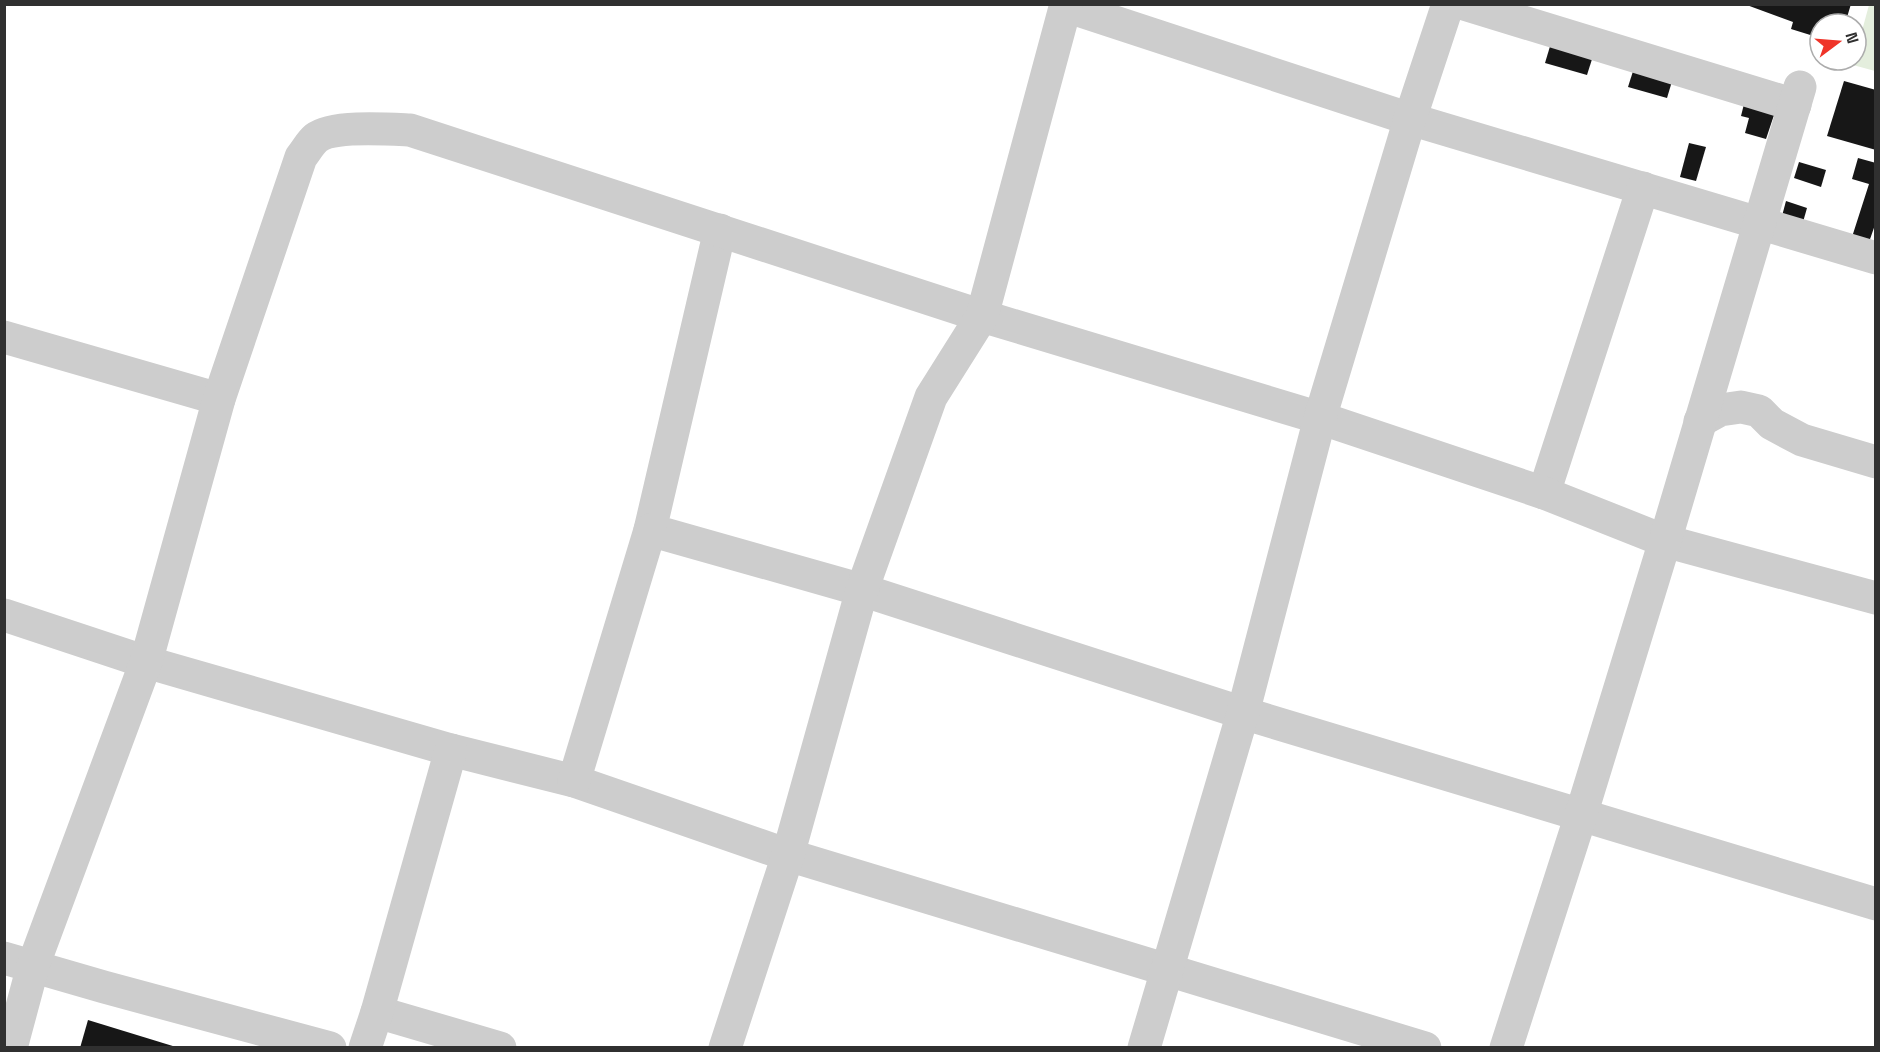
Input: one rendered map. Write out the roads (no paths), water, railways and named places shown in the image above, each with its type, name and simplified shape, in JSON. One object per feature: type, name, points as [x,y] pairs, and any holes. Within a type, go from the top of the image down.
[{"type":"street","points":[[1144,1047],[1169,969],[1243,713],[1320,418],[1410,119],[1448,4]]},
{"type":"street","points":[[1464,4],[1797,96],[1581,815],[1506,1047]]},
{"type":"street","points":[[725,1047],[788,855],[862,590],[931,398],[982,316],[1066,5],[1410,119],[1875,258]]},
{"type":"street","points":[[10,1047],[19,962],[146,662],[219,399],[301,157],[317,137],[338,131],[369,128],[410,130],[982,316],[1320,418],[1544,493],[1665,540],[1875,598]]},
{"type":"street","points":[[1544,493],[1643,188]]},
{"type":"street","points":[[574,781],[650,530],[720,230]]},
{"type":"street","points":[[4,337],[219,399]]},
{"type":"street","points":[[1700,421],[1720,410],[1741,407],[1759,411],[1772,424],[1802,440],[1875,462]]},
{"type":"street","points":[[650,530],[862,590],[1243,713],[1875,904]]},
{"type":"street","points":[[4,615],[146,662],[451,750],[574,781],[788,855],[1425,1047]]},
{"type":"street","points":[[365,1047],[451,750]]},
{"type":"street","points":[[19,962],[330,1047]]},
{"type":"street","points":[[377,1012],[500,1047]]}]
